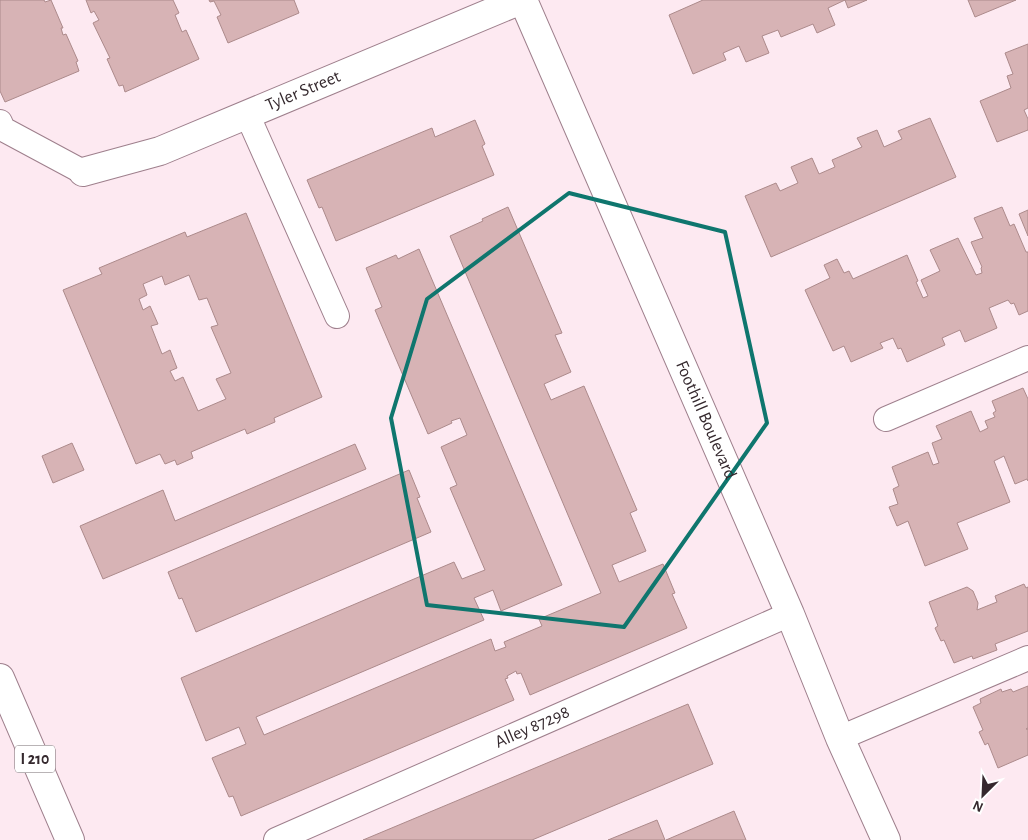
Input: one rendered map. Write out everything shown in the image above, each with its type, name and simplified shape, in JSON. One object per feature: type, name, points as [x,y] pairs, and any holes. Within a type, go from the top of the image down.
[{"type":"main road","name":"Tyler Street","points":[[82,172],[160,151],[522,0]]},
{"type":"main road","name":"Foothill Boulevard","points":[[522,0],[790,614],[840,738],[886,840]]},
{"type":"main road","name":"I 210","points":[[0,678],[70,840]]},
{"type":"lane","points":[[247,114],[337,316]]},
{"type":"lane","points":[[0,122],[3,129],[82,172]]},
{"type":"lane","points":[[886,419],[1028,358]]},
{"type":"lane","name":"Alley 87298","points":[[276,840],[790,614]]},
{"type":"lane","points":[[840,738],[1028,658]]},
{"type":"highlighted area","points":[[569,193],[725,232],[767,423],[624,627],[427,605],[391,418],[427,299]]},
{"type":"building","points":[[0,0],[44,0],[45,2],[51,0],[63,28],[61,28],[63,35],[66,34],[78,61],[76,62],[79,71],[5,102],[0,91]]},
{"type":"building","points":[[86,0],[173,0],[179,13],[175,15],[182,32],[186,30],[199,59],[125,92],[123,85],[119,86],[107,59],[110,58],[93,23],[99,20],[94,11],[91,13]]},
{"type":"building","points":[[209,0],[294,0],[299,13],[228,43],[217,17],[221,15],[214,1],[210,2]]},
{"type":"building","points":[[703,0],[845,0],[828,8],[835,25],[817,33],[813,24],[781,37],[778,30],[762,36],[769,53],[746,62],[739,46],[723,53],[726,60],[693,74],[669,15]]},
{"type":"building","points":[[845,0],[867,0],[848,8]]},
{"type":"building","points":[[968,0],[1016,0],[975,17]]},
{"type":"building","points":[[1028,44],[1028,108],[1024,110],[1028,119],[1028,130],[997,142],[980,101],[1011,88],[1007,76],[1013,74],[1005,53]]},
{"type":"building","points":[[930,118],[956,177],[771,257],[745,196],[776,183],[780,191],[798,183],[791,167],[812,158],[819,174],[835,167],[832,160],[862,147],[857,138],[877,130],[884,147],[902,139],[898,131]]},
{"type":"building","points":[[475,120],[485,144],[482,146],[494,175],[336,241],[322,207],[319,208],[307,180],[432,128],[435,137]]},
{"type":"building","points":[[508,207],[562,333],[555,335],[571,372],[544,384],[551,400],[584,386],[637,510],[630,513],[646,551],[612,565],[619,582],[663,564],[675,593],[672,594],[687,628],[530,695],[521,673],[517,674],[516,671],[505,679],[514,700],[241,816],[233,796],[229,797],[212,758],[246,744],[239,727],[206,741],[181,678],[454,562],[462,579],[485,570],[450,488],[457,485],[441,447],[467,435],[460,418],[428,434],[375,310],[382,307],[366,268],[396,255],[398,259],[419,249],[562,585],[501,611],[493,590],[474,598],[484,620],[256,717],[264,735],[491,639],[495,651],[506,647],[504,642],[542,626],[539,619],[601,593],[450,236]]},
{"type":"building","points":[[1002,207],[1010,226],[1014,224],[1026,252],[1028,252],[1028,311],[1019,315],[1014,303],[1011,304],[1008,300],[989,308],[997,328],[965,342],[960,330],[942,338],[945,345],[907,362],[901,348],[898,349],[893,338],[880,343],[883,348],[851,362],[844,346],[833,351],[805,290],[830,278],[824,265],[837,259],[844,273],[849,271],[853,279],[907,255],[923,298],[928,296],[921,280],[940,271],[930,250],[958,238],[976,275],[982,273],[982,267],[971,242],[983,238],[974,218]]},
{"type":"building","points":[[1028,210],[1028,236],[1019,214]]},
{"type":"building","points":[[246,213],[322,397],[274,418],[275,422],[247,434],[245,429],[191,452],[193,458],[177,465],[175,460],[165,464],[160,454],[136,464],[63,290],[102,274],[99,268],[185,232],[187,237]],"holes":[[[189,275],[199,300],[207,298],[218,325],[211,327],[231,373],[216,379],[226,399],[198,411],[183,377],[175,381],[170,371],[177,368],[170,350],[162,354],[151,326],[158,324],[150,306],[143,310],[139,299],[147,295],[143,284],[162,276],[165,285]]]},
{"type":"building","points":[[1023,388],[1028,399],[1028,481],[1027,479],[1015,484],[1004,456],[994,461],[1010,502],[957,523],[968,549],[925,566],[908,521],[897,526],[889,507],[898,504],[893,489],[899,486],[892,467],[928,452],[933,465],[939,463],[932,443],[942,439],[936,426],[971,411],[980,432],[988,428],[985,421],[995,417],[993,413],[996,411],[992,401]]},
{"type":"building","points":[[72,443],[84,470],[53,483],[42,456]]},
{"type":"building","points":[[355,444],[366,469],[103,579],[80,526],[163,490],[175,521]]},
{"type":"building","points":[[409,470],[420,497],[417,498],[431,532],[196,632],[182,598],[179,599],[168,572]]},
{"type":"building","points":[[1024,584],[1026,588],[1028,587],[1028,631],[995,644],[997,650],[973,659],[972,656],[954,663],[944,640],[941,641],[935,628],[938,626],[929,602],[967,587],[973,591],[978,603],[977,610],[997,602],[995,596]]},
{"type":"building","points":[[1028,686],[1028,728],[1026,729],[1028,729],[1028,755],[998,768],[988,743],[985,745],[979,732],[983,730],[973,707],[981,703],[980,699],[1001,689],[1002,692],[1011,689],[1013,692]]},
{"type":"building","points":[[688,704],[713,764],[532,840],[363,840]]},
{"type":"building","points":[[734,811],[746,840],[666,840]]},
{"type":"building","points":[[657,820],[665,840],[608,840]]}]
